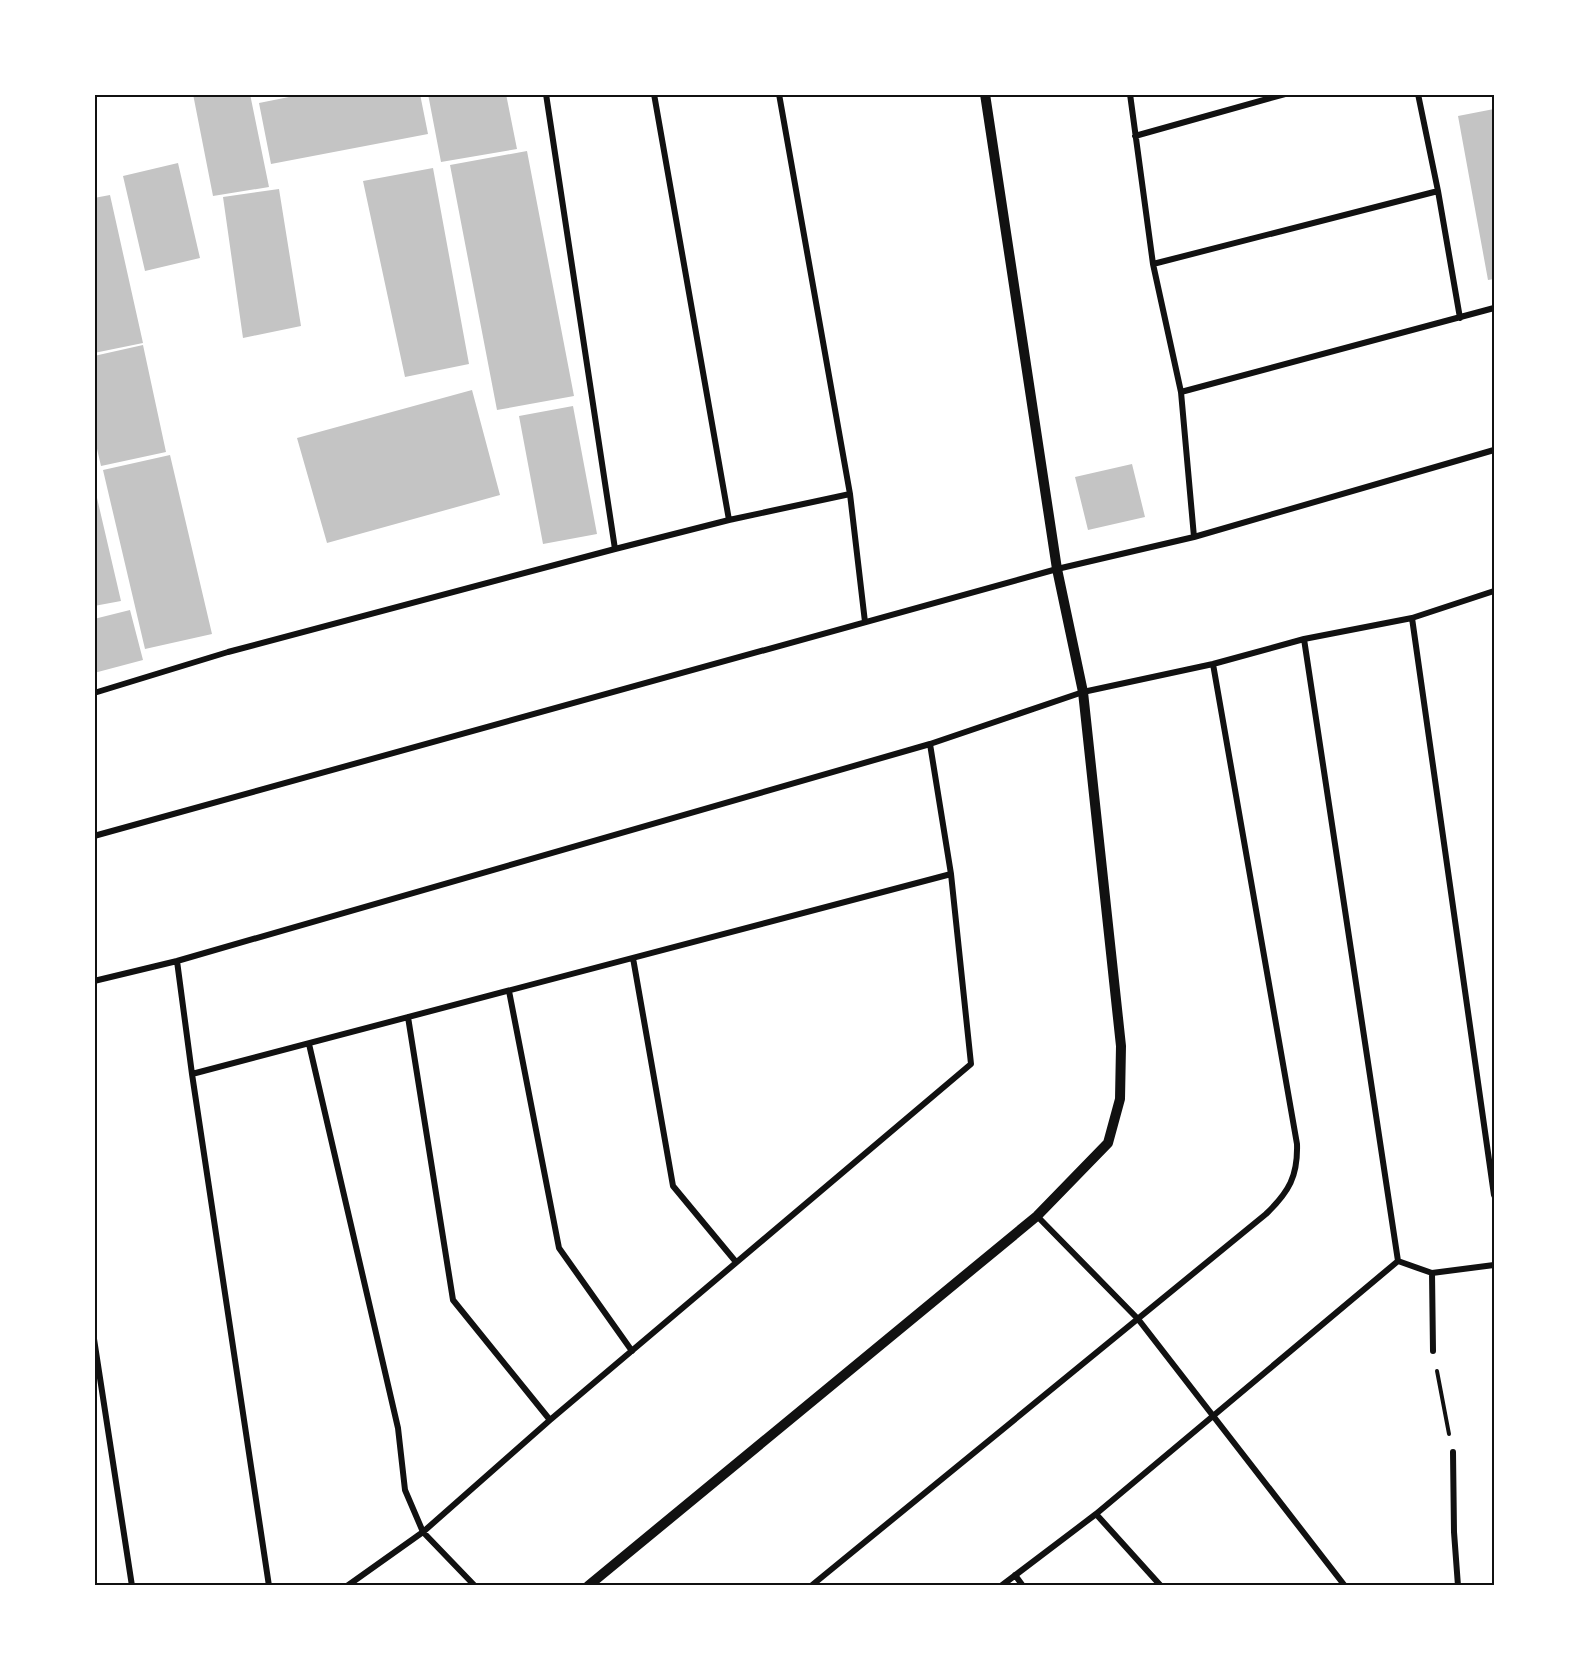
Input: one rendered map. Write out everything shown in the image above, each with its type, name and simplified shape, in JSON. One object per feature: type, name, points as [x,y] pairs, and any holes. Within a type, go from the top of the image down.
[{"type":"street","points":[[546,94],[615,549]]},
{"type":"street","points":[[654,94],[729,520]]},
{"type":"street","points":[[779,94],[850,494],[865,622]]},
{"type":"street","points":[[588,1586],[1037,1216],[1108,1143],[1120,1099],[1121,1046],[1083,692],[1057,569],[985,94]]},
{"type":"street","points":[[1130,94],[1153,264],[1181,392],[1194,537]]},
{"type":"street","points":[[1135,136],[1285,94]]},
{"type":"street","points":[[1418,94],[1461,318]]},
{"type":"street","points":[[1153,264],[1438,190]]},
{"type":"street","points":[[1181,392],[1494,308]]},
{"type":"street","points":[[94,836],[1057,569],[1194,537],[1494,450]]},
{"type":"street","points":[[94,693],[239,649],[615,549],[729,520],[850,494]]},
{"type":"street","points":[[94,981],[177,961],[930,744],[1083,692],[1212,664],[1304,639],[1412,618],[1494,591]]},
{"type":"street","points":[[1412,618],[1494,1195]]},
{"type":"street","points":[[1304,639],[1398,1261]]},
{"type":"street","points":[[811,1586],[1266,1214],[1281,1199],[1292,1182],[1297,1159],[1297,1144],[1212,664]]},
{"type":"street","points":[[347,1586],[423,1532],[550,1420],[971,1064],[951,874],[930,744]]},
{"type":"street","points":[[192,1074],[951,874]]},
{"type":"street","points":[[633,958],[673,1186],[736,1262]]},
{"type":"street","points":[[177,961],[269,1586]]},
{"type":"street","points":[[509,991],[559,1248],[632,1351]]},
{"type":"street","points":[[408,1017],[453,1300],[550,1420]]},
{"type":"street","points":[[309,1044],[398,1428],[405,1490],[423,1532],[475,1586]]},
{"type":"street","points":[[1037,1216],[1138,1319],[1345,1586]]},
{"type":"street","points":[[1398,1261],[1432,1273],[1494,1264]]},
{"type":"street","points":[[1001,1586],[1096,1514],[1398,1261]]},
{"type":"street","points":[[1432,1273],[1433,1351]]},
{"type":"street","points":[[94,1339],[132,1586]]},
{"type":"street","points":[[1453,1452],[1454,1532],[1458,1586]]},
{"type":"street","points":[[1096,1514],[1161,1586]]},
{"type":"street","points":[[1015,1575],[1023,1586]]},
{"type":"path","points":[[1433,1351],[1453,1452]]},
{"type":"building","points":[[193,94],[250,94],[269,187],[213,196]]},
{"type":"building","points":[[304,94],[420,94],[428,134],[271,164],[259,103]]},
{"type":"building","points":[[428,94],[506,94],[517,149],[441,162]]},
{"type":"building","points":[[1494,109],[1494,279],[1488,280],[1458,116]]},
{"type":"building","points":[[527,151],[574,396],[497,410],[450,165]]},
{"type":"building","points":[[178,163],[200,258],[145,271],[123,176]]},
{"type":"building","points":[[433,168],[469,364],[405,377],[363,181]]},
{"type":"building","points":[[279,189],[301,326],[243,338],[223,197]]},
{"type":"building","points":[[110,195],[143,343],[94,353],[94,198]]},
{"type":"building","points":[[143,345],[166,452],[101,466],[94,436],[94,356]]},
{"type":"building","points":[[472,390],[500,495],[327,543],[297,438]]},
{"type":"building","points":[[573,406],[597,534],[543,544],[519,416]]},
{"type":"building","points":[[170,455],[212,634],[145,649],[103,470]]},
{"type":"building","points":[[1132,464],[1145,517],[1088,530],[1075,477]]},
{"type":"building","points":[[94,485],[121,601],[94,606]]},
{"type":"building","points":[[130,610],[143,660],[94,673],[94,619]]}]
